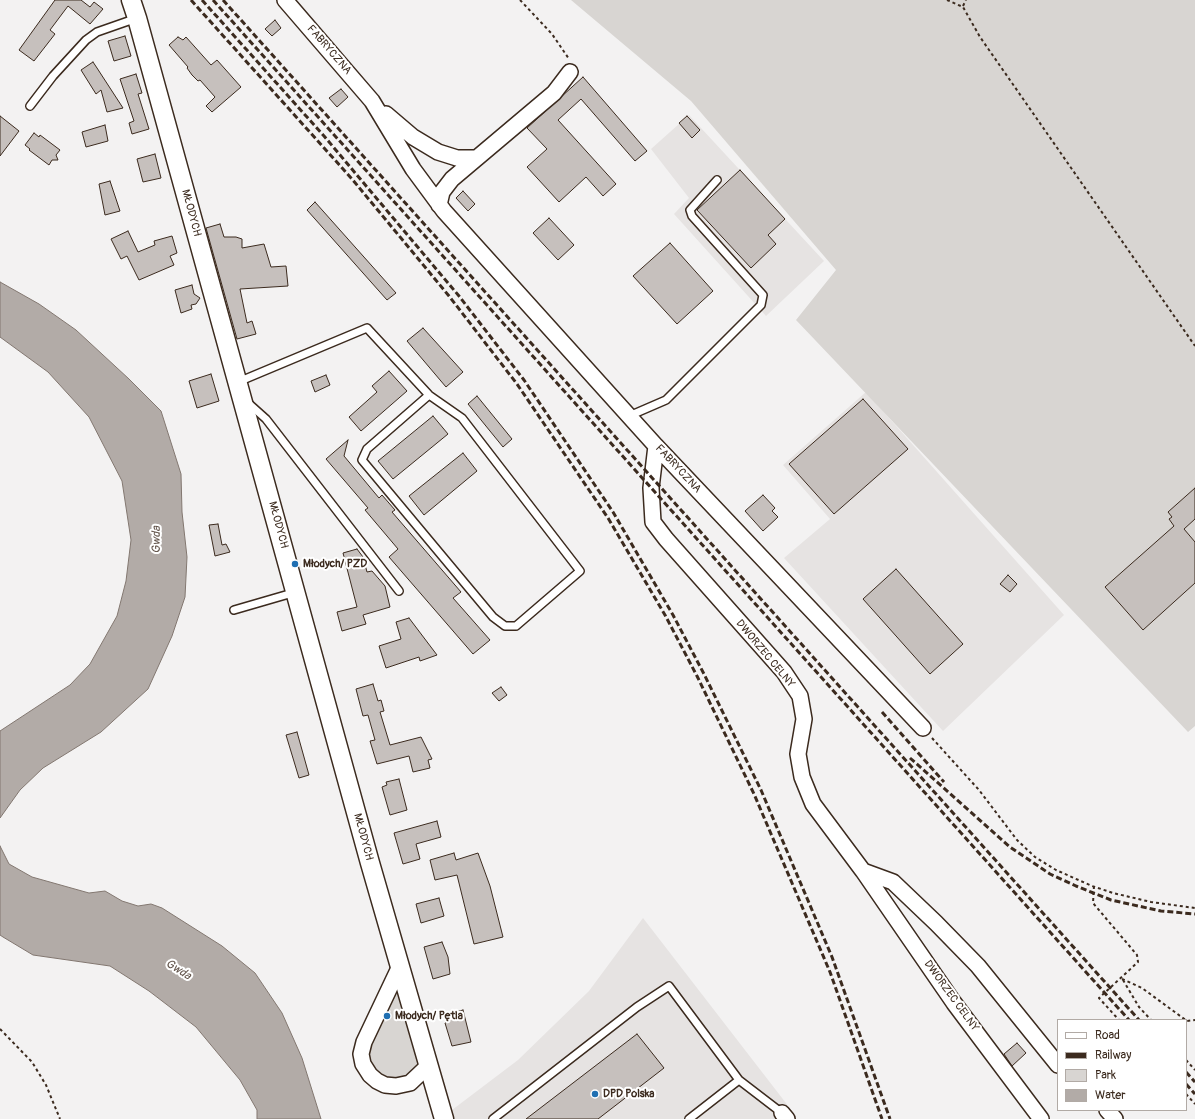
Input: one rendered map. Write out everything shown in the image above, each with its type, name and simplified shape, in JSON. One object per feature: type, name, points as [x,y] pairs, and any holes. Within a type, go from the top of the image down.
[{"type":"street","name":"MŁODYCH","points":[[131,0],[240,390],[261,471],[444,1119]]},
{"type":"street","name":"FABRYCZNA","points":[[285,0],[372,101],[399,126],[428,148],[457,158],[475,158]]},
{"type":"street","points":[[439,205],[446,186],[475,158],[554,93],[570,72]]},
{"type":"street","name":"FABRYCZNA","points":[[372,101],[413,169],[439,205],[656,446],[923,728]]},
{"type":"street","name":"DWORZEC CELNY","points":[[656,446],[651,488],[653,522],[666,540],[784,672],[800,696],[804,720],[798,754],[802,777],[813,804],[863,871],[954,1002],[1041,1119]]},
{"type":"street","points":[[863,871],[893,882],[936,923],[978,966],[1057,1064]]},
{"type":"street","points":[[400,966],[364,1042],[362,1054],[363,1064],[376,1081],[385,1085],[396,1086],[410,1082],[428,1066]]},
{"type":"street","points":[[1109,1111],[1115,1119]]},
{"type":"lane","points":[[30,106],[53,76],[86,40],[97,32],[137,18]]},
{"type":"lane","points":[[629,416],[666,400],[761,305],[763,295],[692,216],[690,210],[718,180]]},
{"type":"lane","points":[[399,590],[266,419],[240,390],[367,328],[429,395],[462,418],[580,571],[516,626],[505,626],[493,617],[362,460],[367,449],[429,395]]},
{"type":"lane","points":[[234,610],[296,592]]},
{"type":"lane","points":[[493,1119],[637,1007],[668,986],[739,1080],[785,1116]]},
{"type":"lane","points":[[689,1119],[739,1080]]},
{"type":"path","points":[[520,0],[561,45],[571,65],[570,72]]},
{"type":"path","points":[[947,0],[963,7],[980,37],[1195,346]]},
{"type":"path","points":[[963,7],[966,0]]},
{"type":"path","points":[[923,728],[979,790],[1018,840],[1035,856],[1056,870],[1094,886],[1150,902],[1195,908]]},
{"type":"path","points":[[1094,886],[1093,903],[1137,955],[1138,962],[1122,979],[1099,998],[1118,1019]]},
{"type":"path","points":[[1122,979],[1139,1007],[1150,1019]]},
{"type":"path","points":[[1122,979],[1142,988],[1184,1019]]},
{"type":"path","points":[[0,1029],[32,1062],[46,1085],[60,1119]]},
{"type":"path","points":[[1187,1061],[1195,1070]]},
{"type":"path","points":[[1187,1095],[1195,1104]]},
{"type":"shaded area","points":[[689,115],[824,261],[766,316],[674,214],[689,198],[651,149]]},
{"type":"shaded area","points":[[866,392],[1064,615],[943,731],[784,558],[830,519],[783,465]]},
{"type":"shaded area","points":[[643,918],[789,1107],[774,1119],[454,1119],[452,1110],[518,1060],[589,991]]},
{"type":"green space","points":[[571,0],[1195,0],[1195,726],[1188,732],[796,320],[836,270],[691,101]]},
{"type":"green space","points":[[395,992],[398,992],[419,1057],[418,1067],[410,1075],[400,1079],[389,1080],[373,1069],[367,1048],[383,1020],[386,1022],[391,1011],[388,1009]]},
{"type":"water","name":"Gwda","points":[[0,282],[39,304],[76,330],[161,411],[181,474],[182,512],[187,557],[185,597],[172,636],[148,689],[101,732],[43,768],[20,790],[0,818],[0,731],[70,685],[90,664],[117,616],[126,581],[131,540],[122,481],[89,417],[48,372],[0,337]]},
{"type":"water","name":"Gwda","points":[[0,846],[9,864],[32,877],[89,893],[105,891],[122,901],[138,906],[151,904],[162,908],[222,946],[255,973],[282,1013],[302,1058],[321,1119],[257,1119],[257,1110],[240,1080],[196,1027],[149,991],[110,966],[33,955],[0,935]]},
{"type":"building","points":[[55,0],[81,0],[90,7],[94,2],[103,9],[90,24],[68,6],[50,30],[55,34],[34,61],[19,50]]},
{"type":"building","points":[[275,20],[281,28],[272,36],[265,29]]},
{"type":"building","points":[[125,36],[131,56],[114,61],[108,41]]},
{"type":"building","points":[[178,37],[183,40],[186,37],[211,65],[217,60],[241,87],[212,112],[206,106],[215,97],[200,80],[198,81],[192,75],[187,68],[188,67],[169,45]]},
{"type":"building","points":[[93,62],[123,108],[107,112],[101,90],[96,94],[81,70]]},
{"type":"building","points":[[136,74],[142,93],[138,94],[149,129],[132,134],[129,123],[134,121],[120,79]]},
{"type":"building","points":[[583,77],[647,151],[635,161],[581,99],[558,120],[616,184],[603,196],[586,177],[559,202],[527,167],[547,149],[527,128]]},
{"type":"building","points":[[341,89],[348,97],[337,107],[329,98]]},
{"type":"building","points":[[0,116],[19,131],[0,156]]},
{"type":"building","points":[[687,116],[700,130],[692,138],[679,123]]},
{"type":"building","points":[[105,125],[108,141],[86,147],[82,132]]},
{"type":"building","points":[[34,133],[39,137],[40,135],[60,150],[56,155],[58,160],[52,160],[49,165],[29,150],[30,149],[25,145]]},
{"type":"building","points":[[155,154],[161,178],[143,182],[137,159]]},
{"type":"building","points":[[740,170],[785,219],[768,235],[776,244],[751,268],[697,210]]},
{"type":"building","points":[[110,181],[120,211],[105,215],[99,184]]},
{"type":"building","points":[[463,191],[475,204],[468,211],[456,198]]},
{"type":"building","points":[[315,202],[396,293],[387,300],[307,210]]},
{"type":"building","points":[[549,218],[574,245],[558,260],[533,233]]},
{"type":"building","points":[[220,224],[224,237],[236,237],[242,239],[242,248],[264,244],[271,267],[286,266],[288,286],[240,289],[247,323],[252,321],[256,334],[237,339],[206,228]]},
{"type":"building","points":[[128,231],[138,252],[155,245],[154,241],[172,236],[177,253],[170,256],[174,265],[139,280],[127,256],[121,259],[111,239]]},
{"type":"building","points":[[670,243],[713,291],[677,324],[633,276]]},
{"type":"building","points":[[192,285],[194,294],[200,298],[196,304],[191,305],[192,309],[181,313],[175,290]]},
{"type":"building","points":[[423,328],[463,372],[446,387],[407,341]]},
{"type":"building","points":[[389,371],[407,391],[361,431],[349,417],[377,392],[372,386]]},
{"type":"building","points":[[211,374],[219,401],[197,408],[189,381]]},
{"type":"building","points":[[326,375],[330,385],[315,392],[311,381]]},
{"type":"building","points":[[477,396],[512,439],[503,447],[468,404]]},
{"type":"building","points":[[863,399],[908,449],[834,514],[789,464]]},
{"type":"building","points":[[433,416],[448,434],[393,479],[378,461]]},
{"type":"building","points":[[348,440],[344,456],[379,498],[382,495],[395,510],[392,512],[461,592],[453,598],[490,640],[473,654],[389,557],[398,549],[365,510],[368,508],[326,459]]},
{"type":"building","points":[[463,453],[477,471],[424,515],[409,496]]},
{"type":"building","points":[[1195,488],[1195,519],[1184,529],[1195,542],[1195,583],[1143,630],[1105,587],[1174,526],[1169,519],[1172,517],[1168,512]]},
{"type":"building","points":[[763,495],[775,508],[772,511],[778,517],[763,531],[745,511]]},
{"type":"building","points":[[218,524],[222,545],[226,544],[230,552],[215,556],[209,525]]},
{"type":"building","points":[[357,549],[363,557],[367,572],[372,571],[385,586],[390,607],[363,615],[366,624],[342,631],[337,612],[357,607],[343,553]]},
{"type":"building","points":[[896,569],[963,644],[930,674],[863,599]]},
{"type":"building","points":[[1008,575],[1017,584],[1010,592],[1000,584]]},
{"type":"building","points":[[409,618],[437,655],[420,661],[419,657],[386,668],[379,646],[401,639],[396,622]]},
{"type":"building","points":[[373,684],[378,701],[381,700],[384,711],[380,712],[390,745],[421,737],[432,759],[428,760],[430,768],[413,772],[409,756],[377,764],[370,741],[375,740],[368,715],[363,716],[356,689]]},
{"type":"building","points":[[501,687],[507,695],[499,701],[492,693]]},
{"type":"building","points":[[297,732],[309,775],[299,778],[286,735]]},
{"type":"building","points":[[399,779],[407,810],[390,815],[382,787],[387,785],[386,782]]},
{"type":"building","points":[[437,821],[441,837],[416,844],[420,859],[403,864],[394,833]]},
{"type":"building","points":[[454,853],[456,860],[478,853],[490,886],[503,937],[474,944],[457,875],[435,880],[430,860]]},
{"type":"building","points":[[439,898],[444,916],[421,923],[416,904]]},
{"type":"building","points":[[442,942],[448,957],[450,974],[433,979],[424,947]]},
{"type":"building","points":[[463,1010],[471,1042],[452,1046],[445,1023],[447,1022],[445,1015]]},
{"type":"building","name":"DPD Polska","points":[[637,1034],[664,1068],[598,1119],[526,1119]]},
{"type":"building","points":[[1017,1043],[1026,1053],[1012,1066],[1004,1054]]},
{"type":"railway","points":[[191,0],[352,179],[449,296],[517,384],[608,518],[665,615],[697,676],[754,794],[830,972],[882,1119]]},
{"type":"railway","points":[[202,0],[324,136],[459,296],[524,380],[613,512],[673,615],[761,790],[832,957],[890,1119]]},
{"type":"railway","points":[[213,0],[1128,1019]]},
{"type":"railway","points":[[223,0],[1138,1019]]},
{"type":"railway","points":[[882,712],[944,782]]},
{"type":"railway","points":[[910,758],[1010,847],[1050,874],[1111,900],[1161,911],[1195,914]]},
{"type":"railway","points":[[1187,1073],[1195,1082]]},
{"type":"railway","points":[[1187,1085],[1195,1094]]},
{"type":"place","name":"Młodych/ PZD","points":[[295,564]]},
{"type":"place","name":"Młodych/ Pętla","points":[[387,1016]]},
{"type":"place","name":"DPD Polska","points":[[595,1094]]}]
